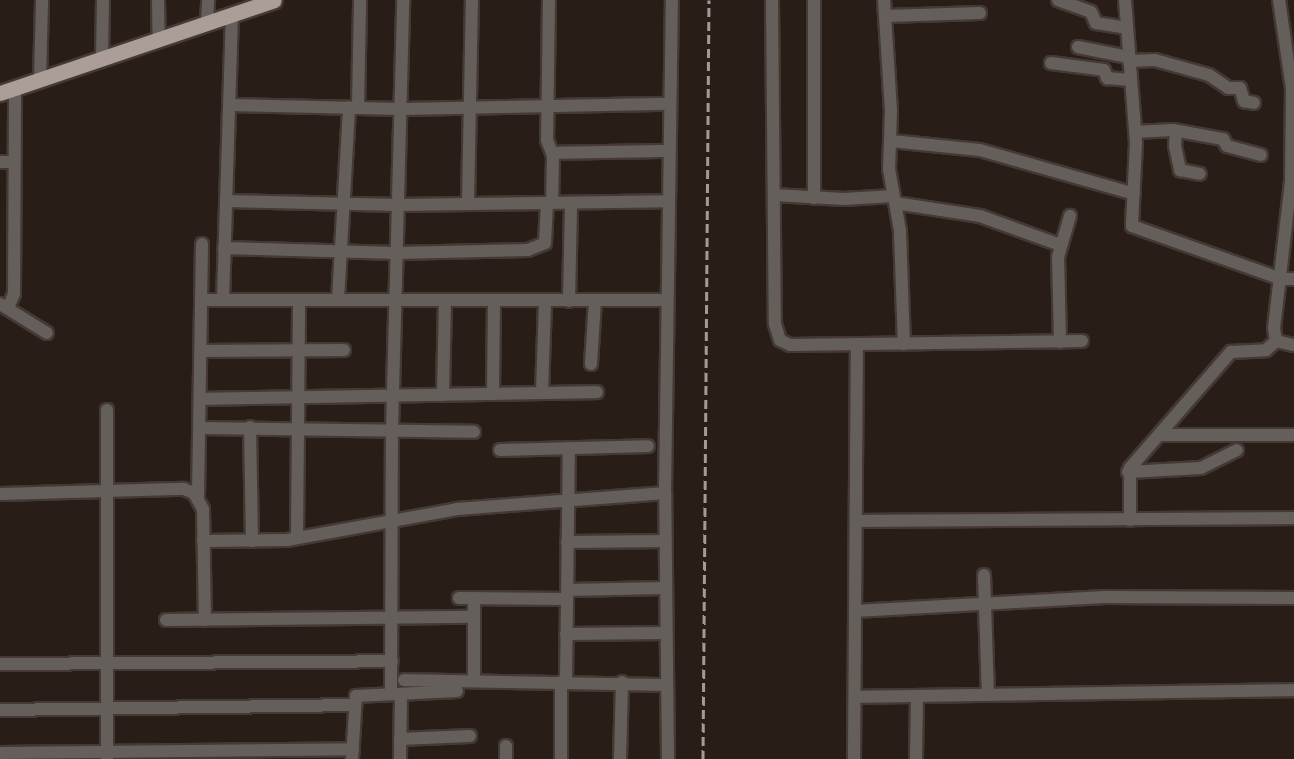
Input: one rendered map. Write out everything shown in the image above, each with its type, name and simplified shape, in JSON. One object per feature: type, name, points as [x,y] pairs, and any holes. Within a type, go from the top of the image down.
[{"type":"main road","points":[[7,90],[232,14],[254,3],[273,0]]},
{"type":"street","points":[[40,79],[42,0]]},
{"type":"street","points":[[102,57],[103,0]]},
{"type":"street","points":[[158,0],[159,39]]},
{"type":"street","points":[[207,22],[208,0]]},
{"type":"street","points":[[338,300],[360,0]]},
{"type":"street","points":[[400,759],[392,660],[394,522],[392,396],[402,109],[402,0]]},
{"type":"street","points":[[468,204],[468,107],[472,0]]},
{"type":"street","points":[[224,248],[396,253],[538,249],[545,243],[552,153],[547,140],[549,0]]},
{"type":"street","points":[[668,759],[665,685],[666,300],[672,0]]},
{"type":"street","points":[[772,0],[777,337],[790,345],[1082,341]]},
{"type":"street","points":[[814,0],[814,198]]},
{"type":"street","points":[[884,0],[894,200],[902,246],[904,344]]},
{"type":"street","points":[[1058,0],[1091,12],[1096,22],[1127,28]]},
{"type":"street","points":[[1125,0],[1135,132],[1134,194],[1130,219],[1139,231],[1288,279]]},
{"type":"street","points":[[1276,341],[1274,328],[1288,279],[1293,89],[1279,0]]},
{"type":"street","points":[[885,16],[980,13]]},
{"type":"street","points":[[223,300],[232,14]]},
{"type":"street","points":[[1093,68],[1099,45]]},
{"type":"street","points":[[1078,47],[1099,45],[1128,59],[1155,60],[1209,75],[1228,88],[1240,88],[1244,101],[1254,103]]},
{"type":"street","points":[[1051,63],[1105,70],[1107,78],[1130,80]]},
{"type":"street","points":[[7,90],[14,162],[14,294],[4,306],[47,333]]},
{"type":"street","points":[[230,105],[402,109],[670,104]]},
{"type":"street","points":[[1135,132],[1176,131],[1224,139],[1227,146],[1261,154]]},
{"type":"street","points":[[1176,131],[1175,146],[1180,170],[1200,174]]},
{"type":"street","points":[[891,141],[980,150],[1134,194]]},
{"type":"street","points":[[552,153],[669,151]]},
{"type":"street","points":[[0,162],[14,162]]},
{"type":"street","points":[[774,195],[894,200],[1001,221],[1060,245]]},
{"type":"street","points":[[226,201],[398,205],[668,201]]},
{"type":"street","points":[[569,301],[571,203]]},
{"type":"street","points":[[1060,342],[1060,245],[1070,216]]},
{"type":"street","points":[[202,244],[198,497],[203,509],[205,620]]},
{"type":"street","points":[[201,300],[545,302],[666,300]]},
{"type":"street","points":[[297,538],[298,300]]},
{"type":"street","points":[[591,364],[595,301]]},
{"type":"street","points":[[443,395],[445,302]]},
{"type":"street","points":[[493,394],[494,302]]},
{"type":"street","points":[[542,393],[545,302]]},
{"type":"street","points":[[1276,341],[1294,345]]},
{"type":"street","points":[[1130,519],[1128,472],[1231,352],[1266,350],[1276,341]]},
{"type":"street","points":[[854,759],[857,344]]},
{"type":"street","points":[[202,351],[344,350]]},
{"type":"street","points":[[200,399],[597,392]]},
{"type":"street","points":[[106,410],[105,709],[107,756]]},
{"type":"street","points":[[250,427],[252,541]]},
{"type":"street","points":[[200,428],[474,432]]},
{"type":"street","points":[[1159,435],[1294,435]]},
{"type":"street","points":[[500,450],[648,446]]},
{"type":"street","points":[[561,759],[569,448]]},
{"type":"street","points":[[1128,472],[1202,468],[1237,450]]},
{"type":"street","points":[[0,494],[184,489],[198,497]]},
{"type":"street","points":[[203,541],[297,538],[457,509],[567,498],[665,493]]},
{"type":"street","points":[[857,521],[1294,518]]},
{"type":"street","points":[[567,542],[665,542]]},
{"type":"street","points":[[984,575],[987,606],[988,695]]},
{"type":"street","points":[[459,598],[567,595],[665,588]]},
{"type":"street","points":[[855,611],[987,606],[1105,597],[1294,598]]},
{"type":"street","points":[[474,598],[474,681]]},
{"type":"street","points":[[166,620],[474,617]]},
{"type":"street","points":[[566,634],[665,633]]},
{"type":"street","points":[[0,664],[392,660]]},
{"type":"street","points":[[404,680],[622,682],[665,685]]},
{"type":"street","points":[[620,759],[622,682]]},
{"type":"street","points":[[855,697],[1294,690]]},
{"type":"street","points":[[0,753],[107,756],[352,754],[354,705],[358,696],[458,691]]},
{"type":"street","points":[[916,759],[917,696]]},
{"type":"street","points":[[0,710],[354,705]]},
{"type":"street","points":[[400,739],[470,736]]},
{"type":"street","points":[[506,746],[506,759]]},
{"type":"railway","points":[[703,759],[709,0]]}]
